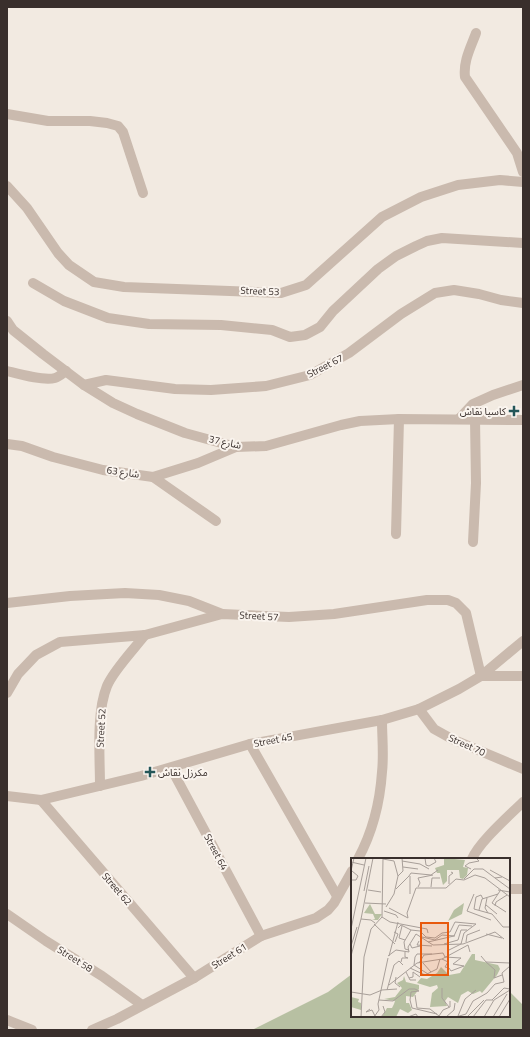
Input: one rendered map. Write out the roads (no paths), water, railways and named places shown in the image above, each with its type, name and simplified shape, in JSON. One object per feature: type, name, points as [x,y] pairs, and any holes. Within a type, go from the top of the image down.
[{"type":"street","points":[[476,33],[466,59],[464,68],[465,77],[517,153],[523,178]]},
{"type":"street","points":[[7,114],[48,121],[90,121],[118,126],[123,132],[143,193]]},
{"type":"street","name":"Street 53","points":[[7,186],[27,208],[58,253],[69,265],[94,282],[124,287],[281,293],[306,285],[382,217],[421,197],[458,185],[523,178]]},
{"type":"street","points":[[33,283],[64,301],[108,318],[149,324],[221,325],[272,330],[290,336],[305,336],[320,327],[333,311],[378,269],[396,256],[427,241],[442,238],[523,242]]},
{"type":"street","name":"Street 67","points":[[84,385],[106,380],[175,389],[211,390],[266,386],[310,375],[349,353],[401,314],[435,293],[454,290],[523,303]]},
{"type":"street","name":"شارع 37","points":[[7,321],[13,330],[43,354],[84,385],[113,403],[185,433],[236,446],[266,446],[360,421],[399,419],[523,420]]},
{"type":"street","points":[[7,371],[22,375],[56,378],[66,371]]},
{"type":"street","points":[[459,419],[473,404],[493,395],[523,385]]},
{"type":"street","points":[[396,534],[399,419]]},
{"type":"street","points":[[473,542],[476,483],[476,419]]},
{"type":"street","name":"شارع 63","points":[[7,444],[22,446],[53,457],[103,470],[153,477],[198,462],[236,446]]},
{"type":"street","points":[[153,477],[216,521]]},
{"type":"street","points":[[7,603],[70,596],[125,594],[159,595],[189,601],[222,614]]},
{"type":"street","name":"Street 57","points":[[7,693],[18,674],[36,655],[60,642],[145,635],[222,614],[289,617],[334,614],[427,600],[448,600],[456,603],[466,613],[481,676]]},
{"type":"street","name":"Street 52","points":[[100,786],[101,709],[107,686],[122,663],[145,635]]},
{"type":"street","name":"Street 45","points":[[7,796],[41,800],[172,768],[250,744],[382,720],[418,709],[459,689],[481,676],[523,641]]},
{"type":"street","points":[[481,676],[523,676]]},
{"type":"street","name":"Street 70","points":[[418,709],[434,729],[452,739],[523,769]]},
{"type":"street","points":[[359,858],[364,849],[375,817],[382,772],[382,720]]},
{"type":"street","points":[[250,744],[337,896]]},
{"type":"street","name":"Street 64","points":[[172,768],[261,936]]},
{"type":"street","name":"Street 62","points":[[41,800],[194,978]]},
{"type":"street","points":[[473,858],[479,848],[523,802]]},
{"type":"street","name":"Street 61","points":[[92,1030],[117,1019],[194,978],[261,936],[316,918],[328,910],[334,903],[351,873]]},
{"type":"street","points":[[510,889],[523,889]]},
{"type":"street","name":"Street 58","points":[[7,914],[46,941],[102,976],[142,1005]]},
{"type":"street","points":[[7,1020],[32,1030]]},
{"type":"place","name":"كاسيا نقاش","points":[[514,411]]},
{"type":"place","name":"مكرزل نقاش","points":[[150,772]]}]
